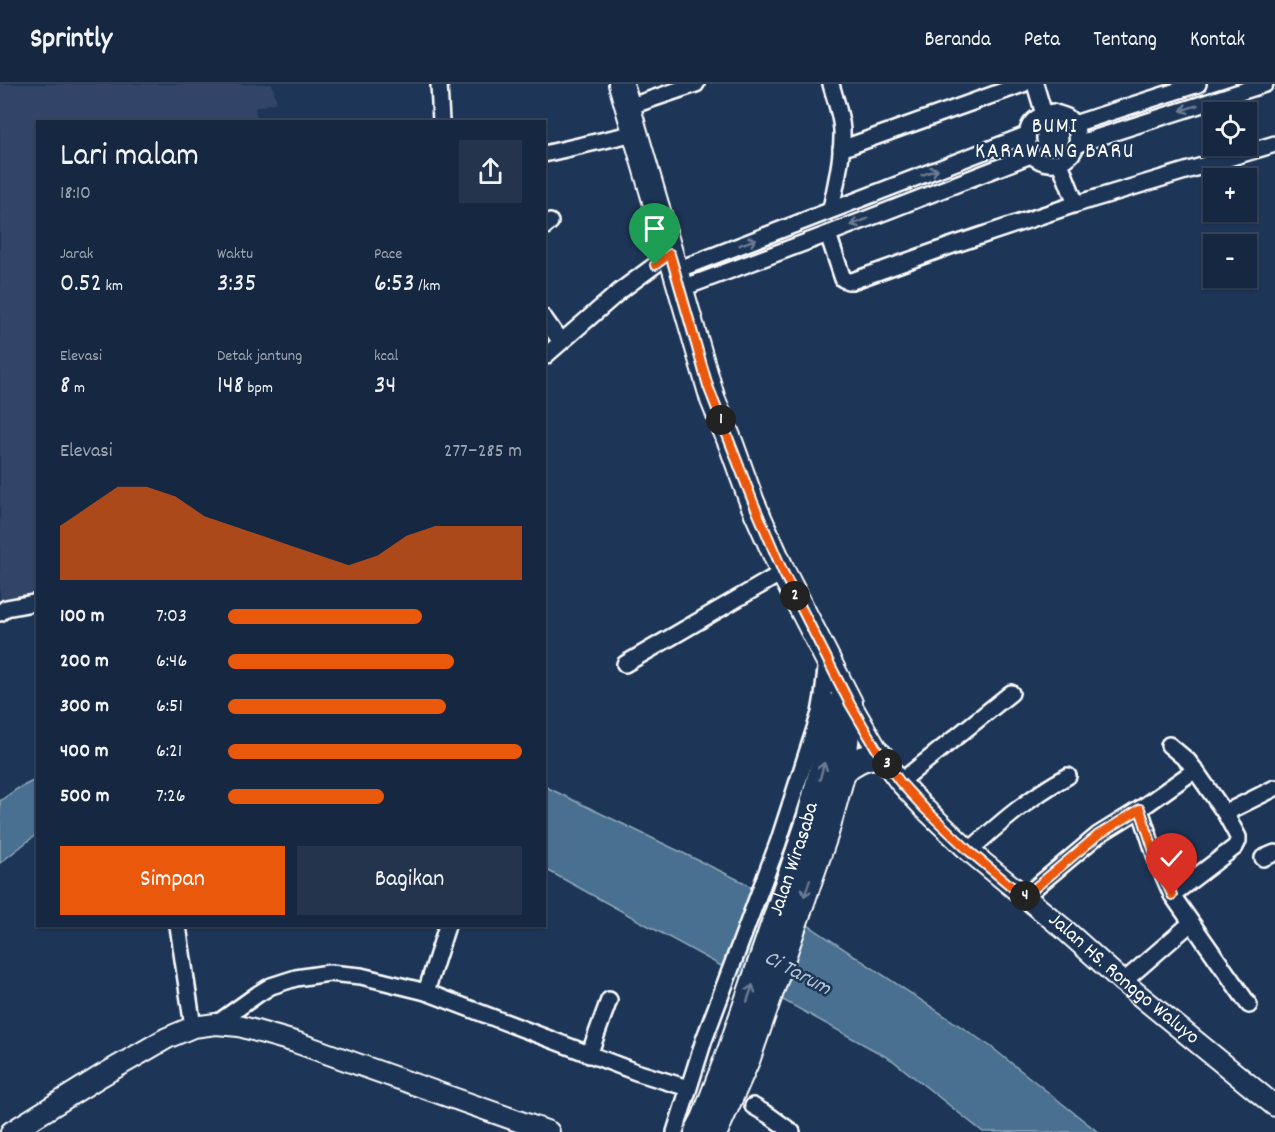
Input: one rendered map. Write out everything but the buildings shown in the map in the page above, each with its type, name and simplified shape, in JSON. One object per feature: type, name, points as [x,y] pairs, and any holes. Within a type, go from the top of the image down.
[{"type":"main road","points":[[624,95],[712,400],[783,572],[845,693]]},
{"type":"main road","name":"Jalan Wirasaba","points":[[715,1132],[816,830],[843,772],[845,693]]},
{"type":"main road","name":"Jalan Wirasaba","points":[[816,830],[826,754],[845,693]]},
{"type":"main road","points":[[843,772],[853,763],[866,757],[880,755]]},
{"type":"main road","name":"Jalan Wirasaba","points":[[698,1132],[740,1053]]},
{"type":"street","points":[[439,84],[441,120]]},
{"type":"street","points":[[624,95],[696,84]]},
{"type":"street","points":[[831,84],[842,128],[831,209]]},
{"type":"street","points":[[841,148],[1023,84]]},
{"type":"street","points":[[1035,84],[1044,114]]},
{"type":"street","points":[[1074,124],[1198,84]]},
{"type":"street","points":[[1077,144],[1265,84]]},
{"type":"street","points":[[1272,84],[1275,92]]},
{"type":"street","points":[[1053,112],[1065,116],[1074,124],[1078,134],[1073,153],[1060,163],[1047,164],[1031,155],[1027,144],[1026,135],[1029,127],[1034,120],[1044,114],[1053,112]]},
{"type":"street","points":[[546,154],[635,133]]},
{"type":"street","points":[[546,355],[620,291],[1026,135]]},
{"type":"street","points":[[828,234],[843,279],[852,282],[1076,204],[1275,144]]},
{"type":"street","points":[[675,271],[727,272],[1031,155]]},
{"type":"street","points":[[1060,163],[1076,204]]},
{"type":"street","points":[[720,253],[727,272]]},
{"type":"street","points":[[546,321],[561,342]]},
{"type":"street","points":[[625,663],[783,572]]},
{"type":"street","points":[[0,613],[6,608],[36,602]]},
{"type":"street","points":[[675,1132],[704,1040],[778,843],[820,713],[827,658]]},
{"type":"street","name":"Jalan HS. Ronggo Waluyo","points":[[845,693],[880,755],[900,782],[925,809],[969,851],[1064,929],[1123,982],[1275,1106]]},
{"type":"street","points":[[900,782],[1011,693]]},
{"type":"street","points":[[1169,745],[1195,770],[1225,813],[1238,837],[1237,844],[1172,895]]},
{"type":"street","points":[[1024,897],[1098,835],[1195,770]]},
{"type":"street","points":[[969,851],[1026,802],[1068,776]]},
{"type":"street","points":[[1225,813],[1275,788]]},
{"type":"street","points":[[1140,809],[1157,861],[1172,895],[1249,1005]]},
{"type":"street","points":[[1123,982],[1191,923]]},
{"type":"street","points":[[178,927],[193,1027]]},
{"type":"street","points":[[426,992],[447,927]]},
{"type":"street","points":[[216,1024],[271,986],[296,978],[329,973],[361,976],[426,992],[589,1055],[688,1088]]},
{"type":"street","points":[[589,1055],[609,1000]]},
{"type":"street","points":[[11,1132],[166,1038],[193,1027],[216,1024],[238,1026],[295,1042],[549,1132]]},
{"type":"street","points":[[753,1106],[792,1132]]},
{"type":"shaded area","points":[[0,84],[272,84],[277,102],[255,108],[257,120],[36,120],[36,600],[0,608]]},
{"type":"water","points":[[36,780],[36,835],[0,863],[0,801]]},
{"type":"water","name":"Ci Tarum","points":[[546,787],[743,882],[990,1046],[1098,1132],[983,1132],[892,1060],[546,870]]},
{"type":"district","name":"BUMI KARAWANG BARU","points":[[1055,140]]},
{"type":"route","points":[[655,265],[670,254],[712,400],[783,572],[850,704],[880,755],[900,782],[969,851],[1024,897],[1098,835],[1140,809],[1157,861],[1172,895]]}]
